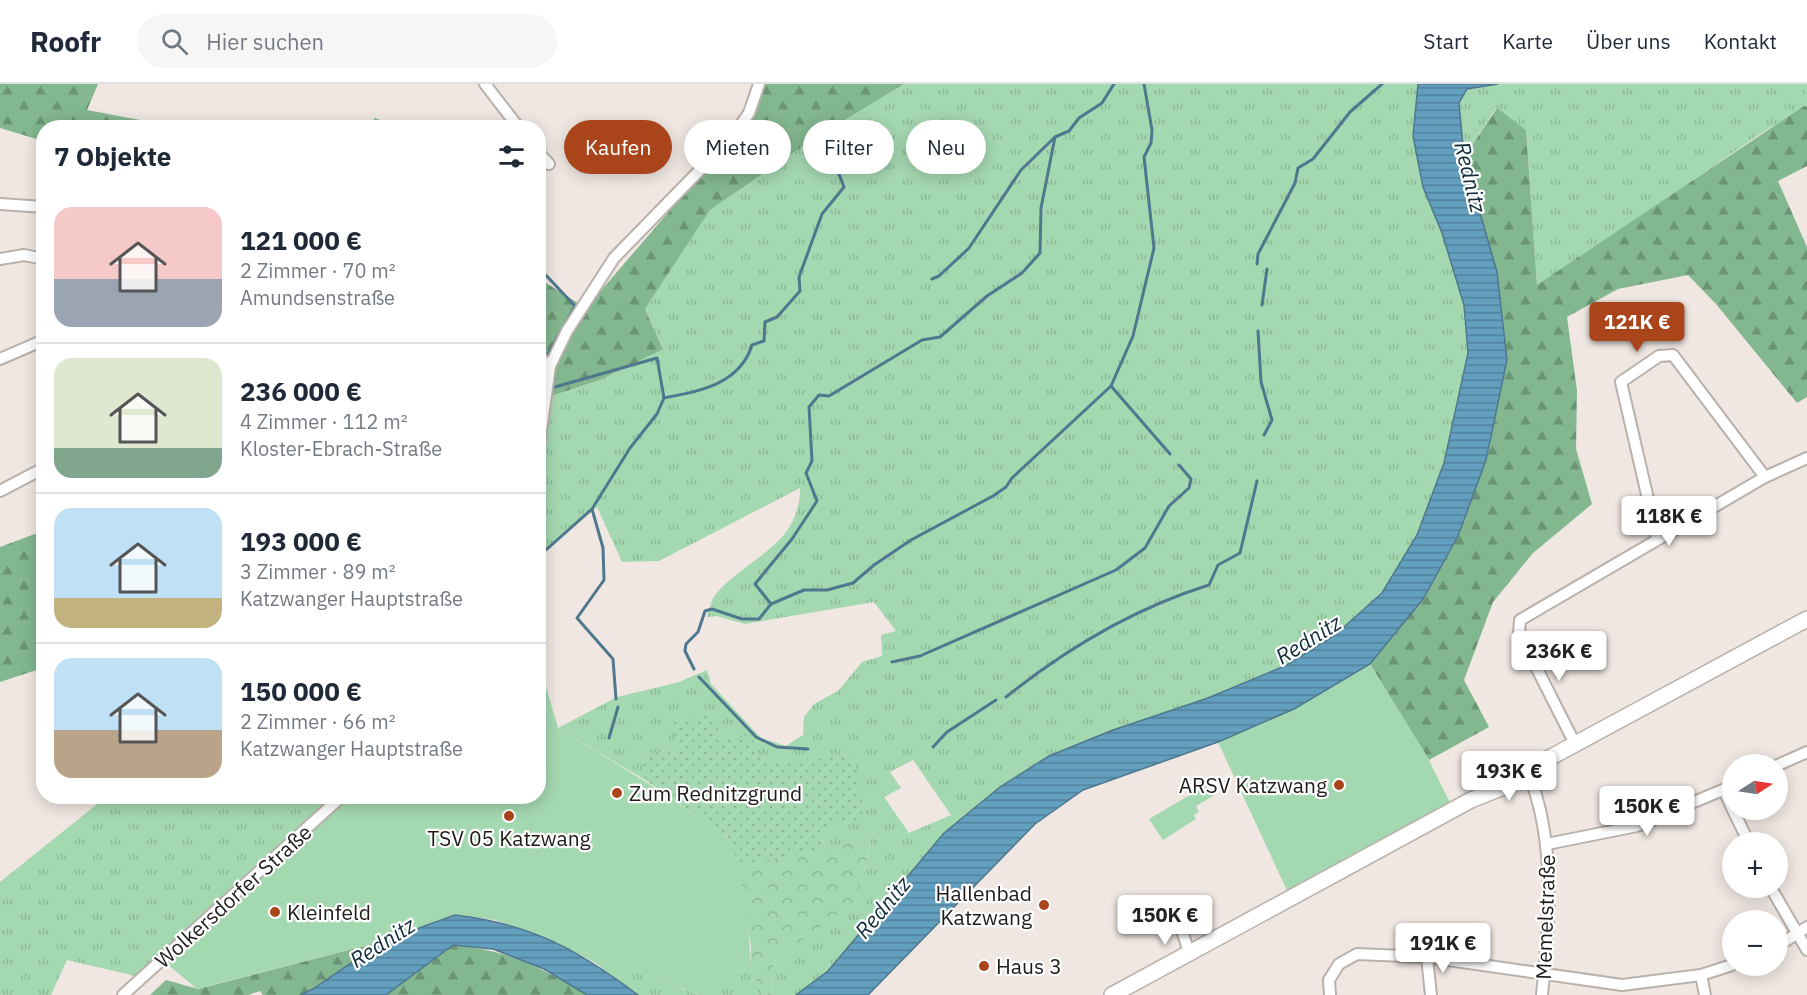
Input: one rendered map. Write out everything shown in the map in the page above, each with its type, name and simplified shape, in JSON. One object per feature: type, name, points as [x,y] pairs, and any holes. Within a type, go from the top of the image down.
[{"type":"main road","points":[[1112,995],[1471,800],[1497,780],[1527,770],[1807,619]]},
{"type":"street","points":[[485,84],[513,120]]},
{"type":"street","points":[[546,395],[550,366],[567,331],[614,258],[733,136],[749,112],[759,84]]},
{"type":"street","points":[[546,161],[549,164]]},
{"type":"street","points":[[0,204],[36,206]]},
{"type":"street","points":[[0,259],[24,255],[36,257]]},
{"type":"street","points":[[0,359],[36,343]]},
{"type":"street","points":[[1657,538],[1621,382],[1659,356],[1674,355],[1765,477]]},
{"type":"street","points":[[546,363],[550,366]]},
{"type":"street","points":[[1575,744],[1519,633],[1520,620],[1765,477],[1807,458]]},
{"type":"street","points":[[0,491],[36,472]]},
{"type":"street","points":[[1788,761],[1807,752]]},
{"type":"street","name":"Memelstraße","points":[[1527,770],[1536,792],[1547,844],[1542,995]]},
{"type":"street","points":[[1547,844],[1636,826],[1722,790]]},
{"type":"street","name":"Wolkersdorfer Straße","points":[[123,995],[333,804]]},
{"type":"street","points":[[1777,898],[1807,950]]},
{"type":"street","points":[[1179,922],[1189,952]]},
{"type":"street","points":[[1788,940],[1807,927]]},
{"type":"street","points":[[1330,995],[1329,980],[1339,964],[1357,954],[1427,957],[1622,985],[1701,975],[1722,968]]},
{"type":"street","points":[[1427,957],[1431,995]]},
{"type":"street","points":[[1701,975],[1705,995]]},
{"type":"green space","points":[[0,84],[98,84],[87,110],[140,120],[36,120],[36,139],[0,128]]},
{"type":"green space","points":[[761,84],[904,84],[845,120],[803,120],[803,146],[791,154],[791,120],[747,120]]},
{"type":"green space","points":[[904,84],[1418,84],[1413,136],[1423,187],[1442,233],[1464,305],[1468,353],[1444,463],[1417,535],[1382,593],[1335,635],[1287,665],[1208,698],[1113,730],[1049,756],[944,833],[828,971],[796,995],[771,995],[774,961],[858,898],[874,828],[863,840],[825,849],[821,827],[762,763],[720,741],[714,714],[677,749],[642,755],[645,780],[558,728],[617,697],[679,682],[707,670],[711,684],[761,738],[786,746],[803,735],[804,717],[814,704],[838,691],[862,662],[882,656],[881,635],[896,631],[874,602],[745,624],[716,616],[707,617],[715,595],[782,537],[798,508],[800,488],[659,561],[622,562],[597,507],[546,551],[546,398],[600,380],[663,348],[645,309],[710,210],[762,174],[791,174],[791,154],[803,146],[803,174],[894,174],[894,120],[845,120]],"holes":[[[913,760],[951,815],[909,833],[884,797],[901,788],[890,772]]]},
{"type":"green space","points":[[1498,84],[1807,84],[1807,107],[1763,132],[1560,272],[1537,285],[1526,130],[1496,108],[1464,157],[1459,103],[1467,89]]},
{"type":"green space","points":[[1804,106],[1807,107],[1807,166],[1778,181],[1807,247],[1807,397],[1797,403],[1716,304],[1688,275],[1618,289],[1567,317],[1577,391],[1576,449],[1592,504],[1533,553],[1493,602],[1464,680],[1489,727],[1429,760],[1370,664],[1423,599],[1458,536],[1497,272],[1464,157],[1497,108],[1526,130],[1537,285]]},
{"type":"green space","points":[[701,174],[762,174],[710,210],[645,309],[663,349],[600,380],[546,398],[546,283],[586,308]]},
{"type":"green space","points":[[36,534],[36,670],[0,682],[0,547]]},
{"type":"green space","name":"ARSV Katzwang","points":[[1370,664],[1429,760],[1453,809],[1290,897],[1218,742],[1294,709]]},
{"type":"green space","name":"TSV 05 Katzwang","points":[[546,687],[558,728],[716,827],[727,837],[733,848],[742,880],[750,966],[698,994],[495,920],[455,915],[383,941],[197,989],[166,963],[334,804],[546,804]]},
{"type":"green space","points":[[715,714],[720,740],[751,736],[762,763],[854,756],[866,818],[821,827],[825,849],[738,866],[727,836],[645,780],[641,755],[677,749],[673,722]]},
{"type":"green space","points":[[1207,785],[1213,796],[1196,806],[1199,812],[1194,815],[1196,819],[1163,840],[1149,819]]},
{"type":"green space","points":[[97,804],[334,804],[166,963],[144,978],[67,960],[51,995],[0,995],[0,882]]},
{"type":"green space","points":[[874,827],[858,899],[774,961],[771,995],[763,995],[750,966],[751,946],[738,866],[863,840]]},
{"type":"green space","points":[[543,936],[697,994],[750,966],[763,995],[638,995],[594,962]]},
{"type":"green space","points":[[383,941],[313,989],[300,995],[263,995],[260,991],[248,995],[150,995],[166,980],[198,989]]},
{"type":"green space","points":[[453,945],[491,951],[523,961],[587,995],[386,995]]},
{"type":"water","name":"Rednitz","points":[[1418,84],[1498,84],[1467,89],[1459,103],[1464,157],[1497,272],[1507,360],[1486,460],[1458,536],[1423,599],[1370,664],[1294,709],[1218,742],[1083,790],[1035,824],[868,995],[796,995],[828,971],[944,833],[1000,787],[1049,756],[1113,730],[1208,698],[1287,665],[1335,635],[1382,593],[1417,535],[1444,463],[1468,353],[1464,305],[1442,233],[1423,187],[1413,136]]},
{"type":"water","name":"Rednitz","points":[[455,915],[507,925],[552,941],[594,964],[638,995],[587,995],[544,969],[493,949],[453,945],[386,995],[300,995],[313,989],[383,941]]},
{"type":"waterway","points":[[932,279],[939,276],[969,248],[1021,170],[1055,137],[1069,131],[1079,118],[1102,103],[1114,84]]},
{"type":"waterway","points":[[771,604],[804,590],[827,590],[853,583],[874,565],[911,540],[993,496],[1006,487],[1012,478],[1111,386],[1133,336],[1154,248],[1144,157],[1151,143],[1152,130],[1144,84]]},
{"type":"waterway","points":[[1257,264],[1258,254],[1295,183],[1298,168],[1313,159],[1350,112],[1382,84]]},
{"type":"waterway","points":[[694,669],[685,651],[686,644],[698,632],[705,611],[712,609],[742,619],[759,619],[771,604],[755,584],[792,539],[817,501],[806,473],[812,461],[809,407],[819,395],[829,396],[922,340],[940,337],[987,296],[1022,273],[1040,253],[1041,208],[1055,137]]},
{"type":"waterway","points":[[664,398],[717,384],[738,369],[752,345],[764,341],[765,322],[777,317],[800,291],[799,277],[822,214],[844,187],[839,174]]},
{"type":"waterway","points":[[1262,305],[1267,269]]},
{"type":"waterway","points":[[546,275],[575,306],[547,356]]},
{"type":"waterway","points":[[1258,331],[1261,382],[1272,420],[1264,435]]},
{"type":"waterway","points":[[555,387],[657,358],[664,398],[657,414],[630,448],[592,509],[603,548],[604,580],[577,618],[613,659],[616,699]]},
{"type":"waterway","points":[[1111,386],[1170,454]]},
{"type":"waterway","points":[[892,662],[920,656],[1116,570],[1145,548],[1169,506],[1189,488],[1191,479],[1179,465]]},
{"type":"waterway","points":[[1006,697],[1053,662],[1102,632],[1154,605],[1209,585],[1218,565],[1240,553],[1257,481]]},
{"type":"waterway","points":[[546,550],[592,509]]},
{"type":"waterway","points":[[699,677],[756,737],[777,747],[808,749]]},
{"type":"waterway","points":[[933,747],[947,732],[996,700]]},
{"type":"waterway","points":[[609,738],[618,707]]},
{"type":"place","name":"ARSV Katzwang","points":[[1339,785]]},
{"type":"place","name":"Zum Rednitzgrund","points":[[617,793]]},
{"type":"place","name":"TSV 05 Katzwang","points":[[509,816]]},
{"type":"place","name":"Hallenbad Katzwang","points":[[1044,905]]},
{"type":"place","name":"Kleinfeld","points":[[275,912]]},
{"type":"place","name":"Haus 3","points":[[984,966]]}]
